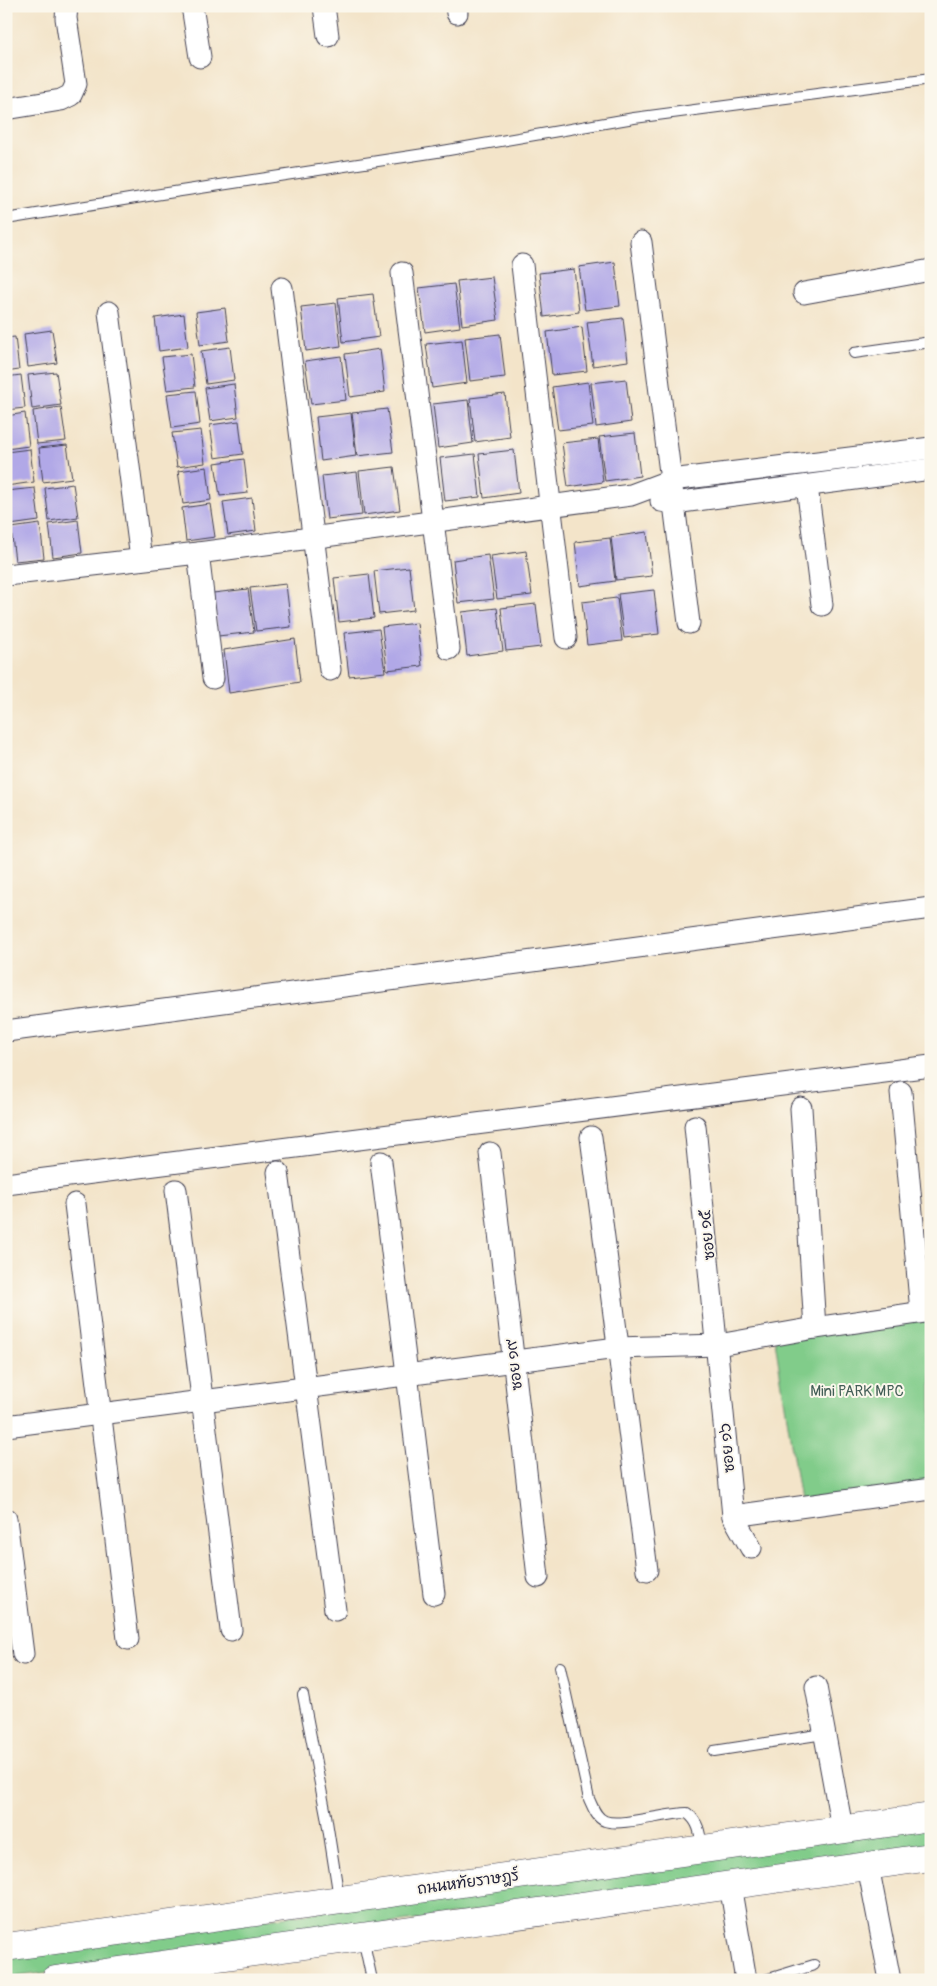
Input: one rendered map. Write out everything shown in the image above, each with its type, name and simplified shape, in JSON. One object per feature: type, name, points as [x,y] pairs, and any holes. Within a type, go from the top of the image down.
[{"type":"main road","name":"ถนนหทัยราษฎร์","points":[[6,1947],[931,1817]]},
{"type":"main road","points":[[73,1978],[931,1856]]},
{"type":"street","points":[[6,109],[62,100],[72,95],[76,84],[66,18],[67,6]]},
{"type":"street","points":[[192,6],[200,57]]},
{"type":"street","points":[[324,6],[328,36]]},
{"type":"street","points":[[641,242],[689,623]]},
{"type":"street","points":[[522,265],[566,638]]},
{"type":"street","points":[[804,293],[865,280],[931,270]]},
{"type":"street","points":[[402,274],[449,649]]},
{"type":"street","points":[[282,288],[330,670]]},
{"type":"street","points":[[110,312],[141,559]]},
{"type":"street","points":[[6,575],[198,553],[632,495],[671,480],[931,448]]},
{"type":"street","points":[[632,495],[674,503],[931,469]]},
{"type":"street","points":[[807,486],[822,606]]},
{"type":"street","points":[[198,553],[212,678]]},
{"type":"street","points":[[6,1031],[931,908]]},
{"type":"street","points":[[6,1184],[931,1066]]},
{"type":"street","points":[[6,1426],[617,1348],[718,1345],[926,1311],[902,1092]]},
{"type":"street","points":[[801,1108],[815,1328]]},
{"type":"street","name":"ซอย ๑๕","points":[[696,1126],[718,1345]]},
{"type":"street","points":[[591,1137],[647,1570]]},
{"type":"street","name":"ซอย ๑๙","points":[[490,1152],[538,1577]]},
{"type":"street","points":[[381,1162],[434,1594]]},
{"type":"street","points":[[278,1172],[334,1610]]},
{"type":"street","points":[[176,1190],[231,1630]]},
{"type":"street","points":[[75,1204],[99,1415],[128,1639]]},
{"type":"street","name":"ซอย ๑๖","points":[[718,1345],[734,1516],[751,1548]]},
{"type":"street","points":[[734,1516],[931,1489]]},
{"type":"street","points":[[6,1519],[23,1654]]},
{"type":"street","points":[[816,1687],[842,1828]]},
{"type":"street","points":[[868,1866],[890,1980]]},
{"type":"street","points":[[730,1885],[746,1980]]},
{"type":"lane","points":[[6,220],[148,196],[438,152],[634,118],[931,79]]},
{"type":"lane","points":[[854,353],[931,342]]},
{"type":"lane","points":[[560,1667],[589,1799],[595,1813],[604,1821],[616,1823],[687,1812],[693,1817],[699,1827],[702,1848]]},
{"type":"lane","points":[[303,1695],[326,1816],[339,1900]]},
{"type":"lane","points":[[714,1751],[824,1734]]},
{"type":"lane","points":[[363,1937],[372,1980]]},
{"type":"lane","points":[[765,1980],[814,1965]]},
{"type":"green space","name":"Mini PARK MPC","points":[[931,1308],[931,1482],[800,1501],[773,1328]]},
{"type":"green space","points":[[931,1825],[931,1847],[6,1978],[6,1956]]},
{"type":"building","points":[[615,262],[620,306],[585,310],[579,267]]},
{"type":"building","points":[[574,269],[579,312],[544,317],[539,273]]},
{"type":"building","points":[[492,277],[498,320],[462,325],[457,281]]},
{"type":"building","points":[[454,284],[460,327],[425,332],[419,288]]},
{"type":"building","points":[[373,294],[379,337],[343,342],[338,298]]},
{"type":"building","points":[[336,303],[341,346],[306,351],[301,307]]},
{"type":"building","points":[[225,308],[229,341],[200,345],[196,312]]},
{"type":"building","points":[[184,314],[188,347],[159,351],[155,318]]},
{"type":"building","points":[[623,318],[628,361],[593,366],[587,322]]},
{"type":"building","points":[[582,327],[587,371],[552,375],[547,332]]},
{"type":"building","points":[[52,330],[57,363],[28,367],[24,334]]},
{"type":"building","points":[[500,334],[505,377],[470,381],[465,338]]},
{"type":"building","points":[[15,337],[19,370],[6,372],[6,338]]},
{"type":"building","points":[[462,340],[467,383],[432,388],[426,344]]},
{"type":"building","points":[[230,347],[234,380],[206,384],[201,351]]},
{"type":"building","points":[[380,349],[385,392],[350,397],[345,354]]},
{"type":"building","points":[[191,354],[195,387],[167,390],[162,357]]},
{"type":"building","points":[[341,356],[346,400],[311,404],[305,361]]},
{"type":"building","points":[[56,372],[61,405],[32,409],[28,375]]},
{"type":"building","points":[[21,375],[25,408],[6,410],[6,377]]},
{"type":"building","points":[[626,379],[631,422],[596,427],[591,383]]},
{"type":"building","points":[[588,382],[593,426],[558,430],[552,387]]},
{"type":"building","points":[[234,384],[238,417],[210,421],[205,388]]},
{"type":"building","points":[[196,391],[200,424],[172,428],[167,394]]},
{"type":"building","points":[[505,394],[510,437],[475,442],[470,398]]},
{"type":"building","points":[[468,400],[473,443],[438,448],[433,404]]},
{"type":"building","points":[[61,407],[66,441],[37,444],[33,411]]},
{"type":"building","points":[[387,409],[393,452],[357,456],[352,413]]},
{"type":"building","points":[[25,413],[29,446],[6,449],[6,416]]},
{"type":"building","points":[[351,413],[356,456],[321,461],[316,417]]},
{"type":"building","points":[[239,421],[243,454],[215,458],[210,425]]},
{"type":"building","points":[[201,430],[205,463],[177,467],[172,433]]},
{"type":"building","points":[[635,433],[640,476],[605,481],[599,437]]},
{"type":"building","points":[[598,439],[603,482],[568,487],[562,443]]},
{"type":"building","points":[[67,445],[72,478],[43,482],[39,448]]},
{"type":"building","points":[[30,449],[34,482],[6,486],[6,452]]},
{"type":"building","points":[[514,450],[519,493],[484,498],[479,454]]},
{"type":"building","points":[[475,454],[480,497],[445,501],[440,458]]},
{"type":"building","points":[[244,459],[248,493],[220,496],[215,463]]},
{"type":"building","points":[[207,467],[211,500],[183,504],[178,471]]},
{"type":"building","points":[[394,467],[400,510],[364,515],[359,471]]},
{"type":"building","points":[[357,472],[362,515],[327,519],[322,476]]},
{"type":"building","points":[[73,484],[78,517],[49,521],[45,488]]},
{"type":"building","points":[[35,488],[39,521],[10,525],[6,491]]},
{"type":"building","points":[[252,498],[256,531],[228,535],[223,502]]},
{"type":"building","points":[[210,504],[215,537],[186,541],[182,508]]},
{"type":"building","points":[[78,520],[82,553],[53,557],[49,524]]},
{"type":"building","points":[[40,524],[44,558],[15,561],[11,528]]},
{"type":"building","points":[[647,532],[652,576],[616,580],[611,537]]},
{"type":"building","points":[[610,538],[615,581],[580,586],[575,542]]},
{"type":"building","points":[[526,551],[532,595],[497,599],[491,556]]},
{"type":"building","points":[[488,555],[494,599],[458,603],[453,560]]},
{"type":"building","points":[[409,567],[414,610],[379,614],[374,571]]},
{"type":"building","points":[[369,574],[374,618],[339,622],[334,578]]},
{"type":"building","points":[[286,584],[291,627],[256,631],[250,588]]},
{"type":"building","points":[[248,589],[254,632],[218,636],[213,593]]},
{"type":"building","points":[[654,590],[659,634],[624,638],[618,594]]},
{"type":"building","points":[[617,598],[622,641],[587,645],[582,602]]},
{"type":"building","points":[[536,604],[541,647],[506,651],[501,608]]},
{"type":"building","points":[[497,608],[503,651],[467,656],[462,612]]},
{"type":"building","points":[[417,623],[422,666],[387,670],[382,627]]},
{"type":"building","points":[[379,629],[385,672],[349,676],[344,633]]},
{"type":"building","points":[[295,639],[300,682],[229,693],[224,650]]}]
